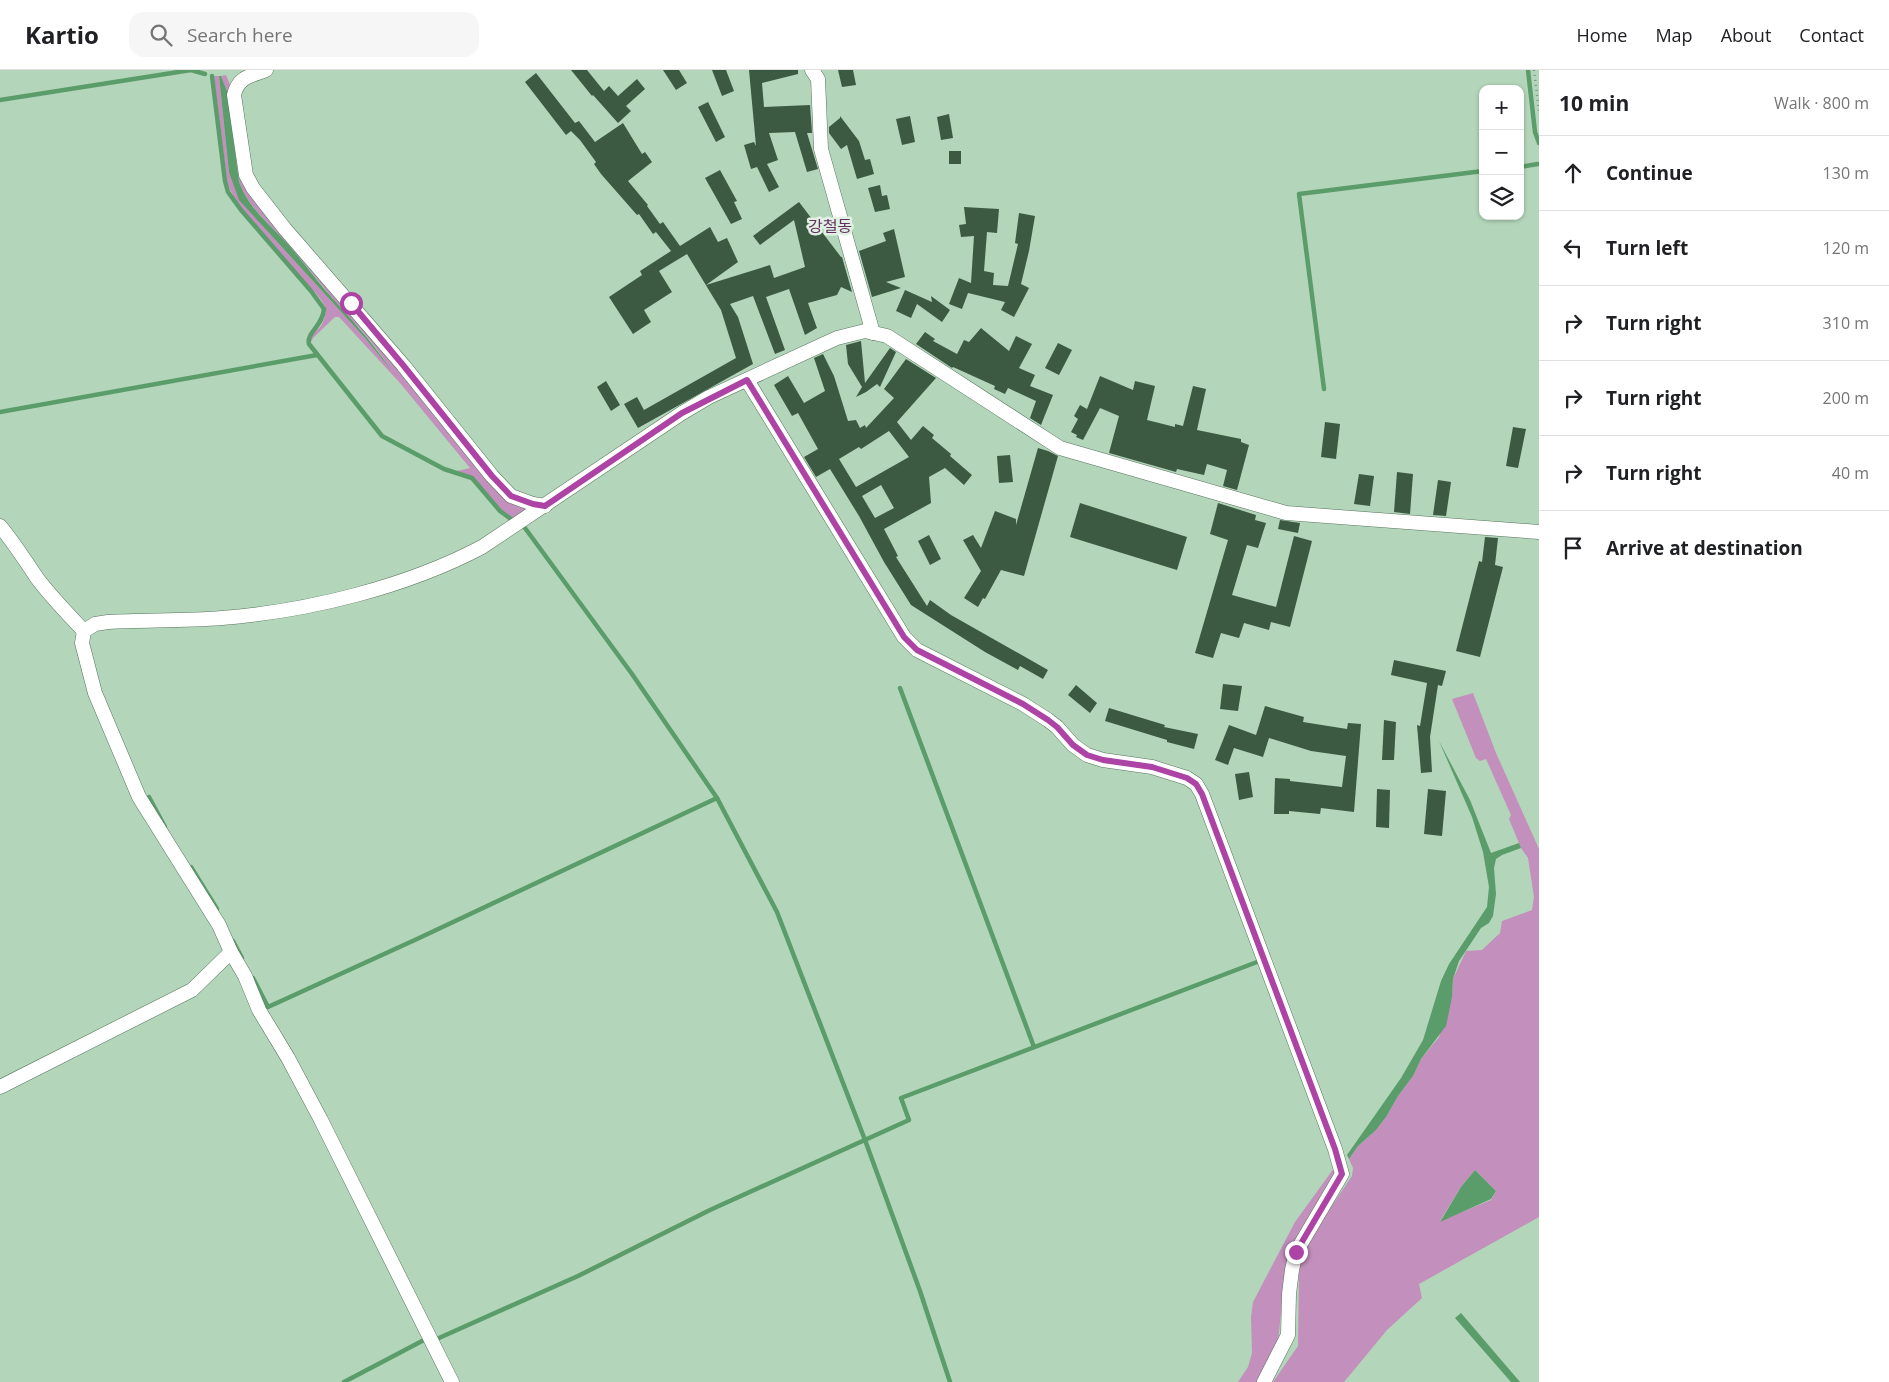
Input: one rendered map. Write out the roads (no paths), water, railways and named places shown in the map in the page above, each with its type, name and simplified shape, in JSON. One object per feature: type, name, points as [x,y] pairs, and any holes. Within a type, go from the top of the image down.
[{"type":"street","points":[[266,70],[245,78],[236,85],[234,95],[246,175],[252,188],[285,229],[403,365],[492,476],[511,496],[545,506]]},
{"type":"street","points":[[812,70],[818,79],[822,149],[873,333]]},
{"type":"street","points":[[452,1382],[321,1120],[288,1058],[259,1010],[245,976],[231,952],[219,925],[139,797],[95,693],[82,643],[84,631],[95,624],[108,622],[189,620],[260,614],[312,604],[421,575],[474,552],[682,413],[837,338],[864,331],[887,336],[1060,448],[1286,513],[1539,532]]},
{"type":"street","points":[[747,380],[904,637],[917,650],[1023,704],[1057,727],[1073,745],[1087,755],[1103,760],[1152,767],[1187,778],[1196,784],[1202,794],[1335,1149],[1342,1174],[1296,1252],[1289,1294],[1288,1335],[1264,1382]]},
{"type":"street","points":[[0,526],[23,554],[37,578],[53,598],[84,631]]},
{"type":"street","points":[[0,1086],[192,990],[231,952]]},
{"type":"waterway","points":[[0,100],[191,70],[205,74]]},
{"type":"waterway","points":[[1528,70],[1535,132],[1539,143]]},
{"type":"waterway","points":[[212,76],[228,192],[324,309],[321,320],[310,336],[309,344],[382,436],[444,469],[472,478],[500,511],[515,522]]},
{"type":"waterway","points":[[1524,166],[1538,164]]},
{"type":"waterway","points":[[1324,389],[1299,194],[1479,172]]},
{"type":"waterway","points":[[0,412],[317,355]]},
{"type":"waterway","points":[[525,528],[632,674],[717,798],[777,912],[865,1140],[920,1291],[950,1382]]},
{"type":"waterway","points":[[900,688],[1034,1047]]},
{"type":"waterway","points":[[149,797],[165,827]]},
{"type":"waterway","points":[[253,978],[268,1007],[717,798]]},
{"type":"waterway","points":[[191,867],[217,909]]},
{"type":"waterway","points":[[233,941],[242,958]]},
{"type":"waterway","points":[[439,1338],[578,1276],[710,1210],[909,1120],[901,1098],[1257,962]]},
{"type":"waterway","points":[[344,1382],[424,1340]]},
{"type":"district","name":"강철동","points":[[830,226]]}]
